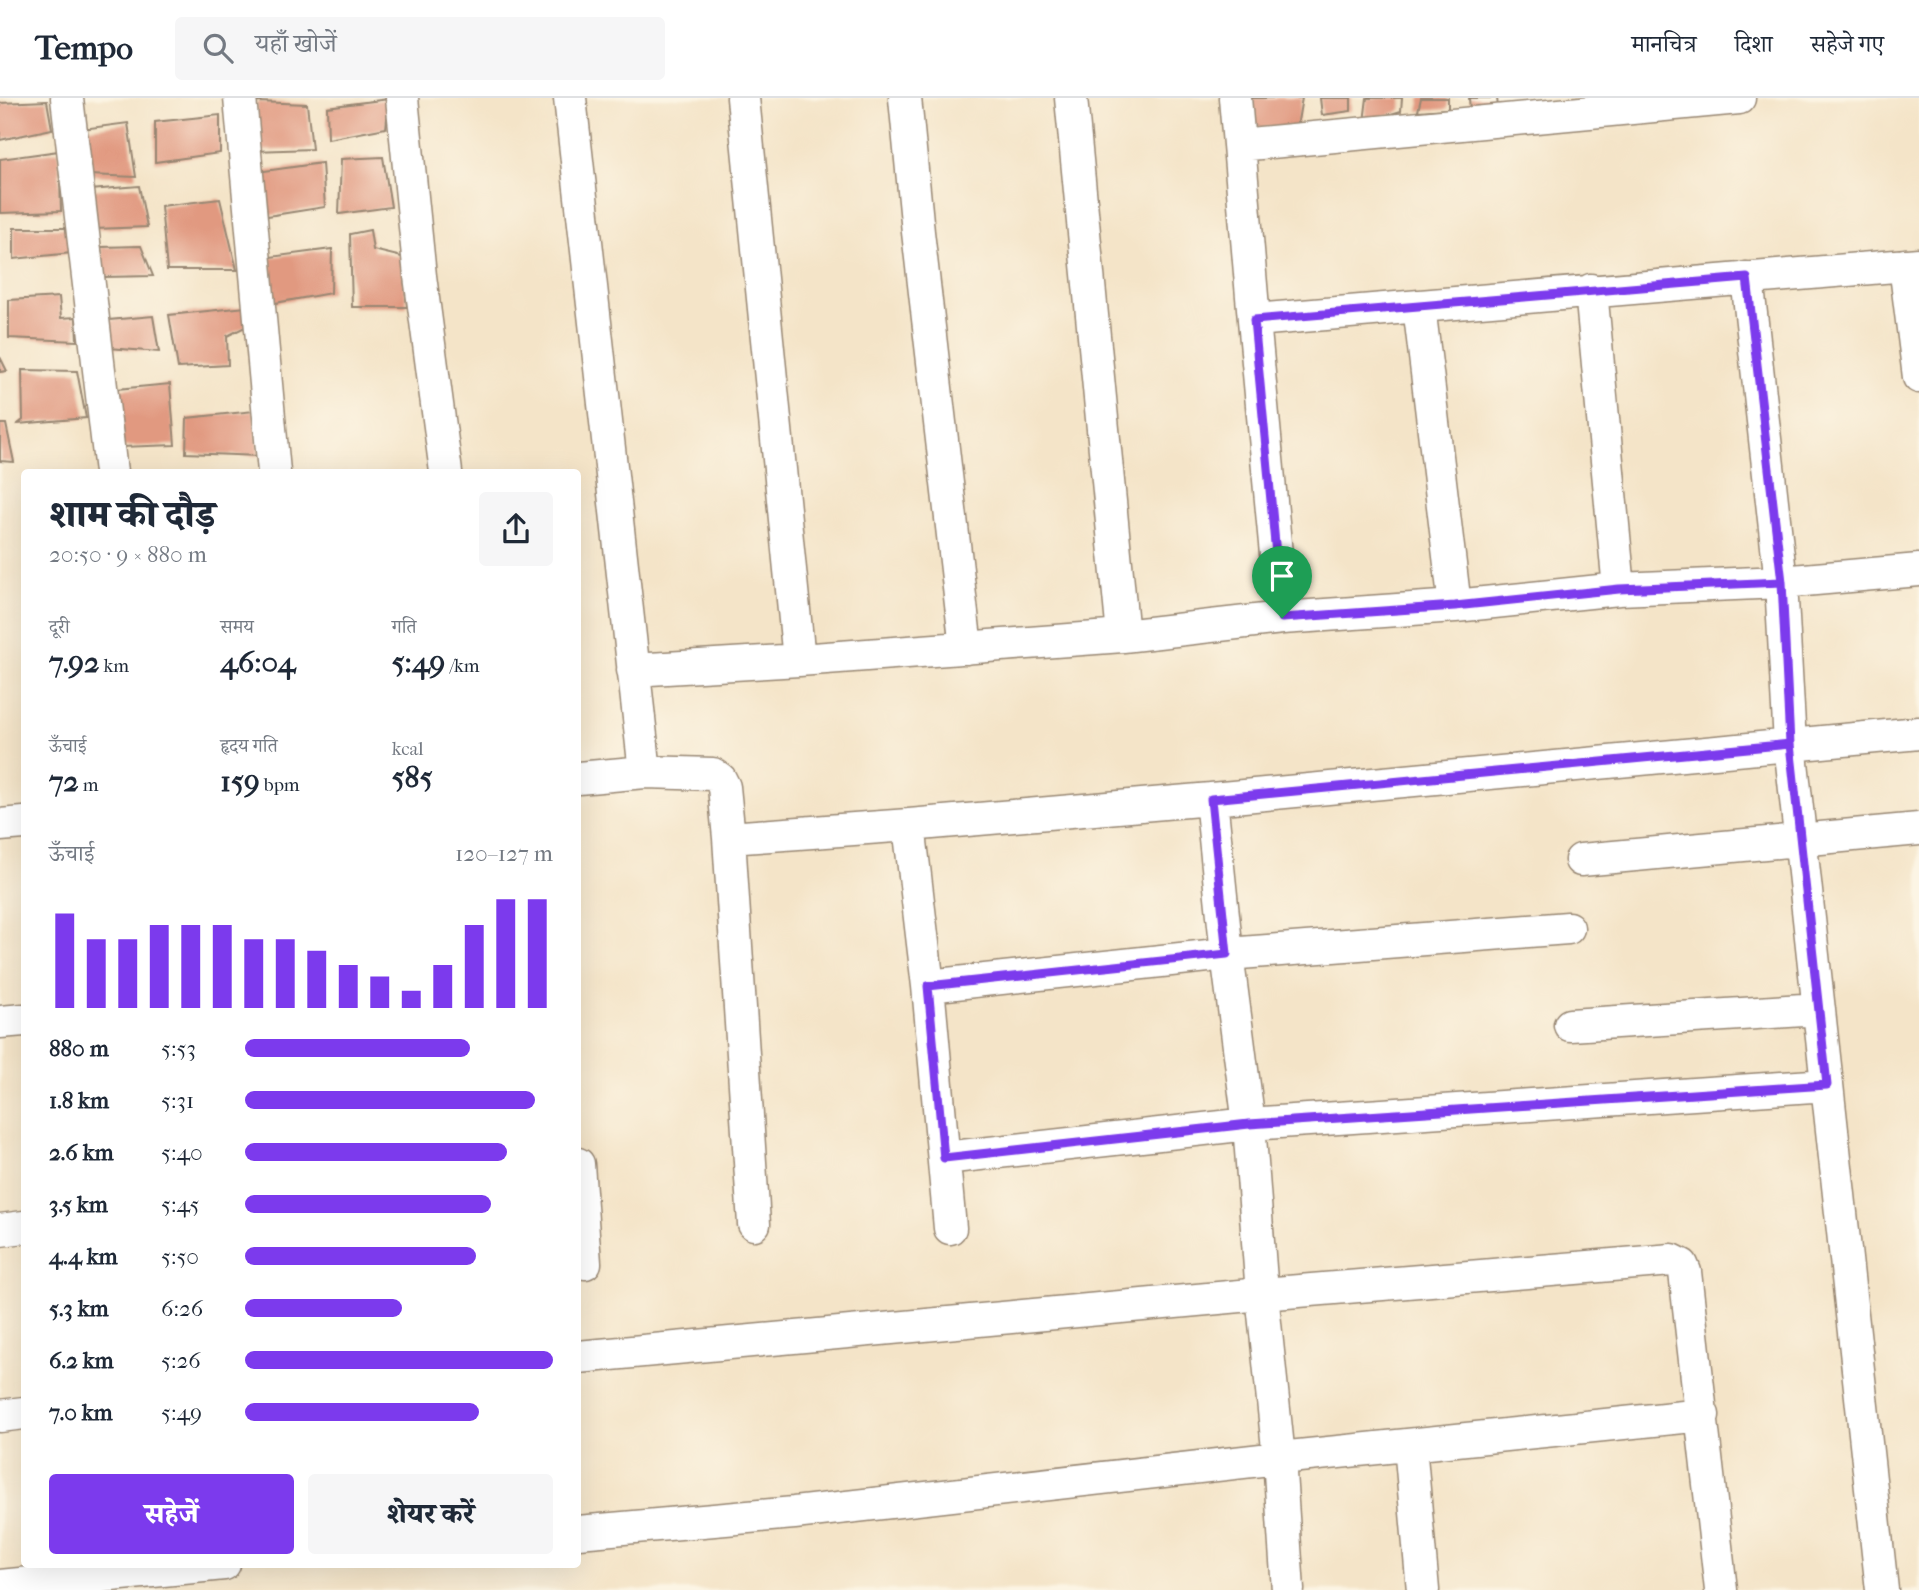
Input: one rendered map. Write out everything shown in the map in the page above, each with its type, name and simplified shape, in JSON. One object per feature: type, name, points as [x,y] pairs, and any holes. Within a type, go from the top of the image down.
[{"type":"street","points":[[67,98],[111,469]]},
{"type":"street","points":[[240,98],[275,469]]},
{"type":"street","points":[[402,98],[420,276],[446,469]]},
{"type":"street","points":[[570,98],[645,772]]},
{"type":"street","points":[[743,98],[799,660]]},
{"type":"street","points":[[905,98],[965,648]]},
{"type":"street","points":[[1071,98],[1123,636]]},
{"type":"street","points":[[1235,98],[1282,618]]},
{"type":"street","points":[[1239,145],[1648,103],[1739,98]]},
{"type":"street","points":[[1254,320],[1912,264],[1919,377]]},
{"type":"street","points":[[1747,278],[1782,582],[1790,744],[1882,1590]]},
{"type":"street","points":[[1591,290],[1619,589]]},
{"type":"street","points":[[1419,306],[1455,606]]},
{"type":"street","points":[[633,670],[1123,636],[1282,618],[1455,606],[1619,589],[1782,582],[1919,570]]},
{"type":"street","points":[[729,838],[1211,799],[1919,733]]},
{"type":"street","points":[[581,778],[645,772],[704,772],[720,779],[724,787],[754,1224]]},
{"type":"street","points":[[1211,799],[1227,954],[1249,1124],[1288,1590]]},
{"type":"street","points":[[0,825],[21,823]]},
{"type":"street","points":[[909,825],[928,986],[950,1228]]},
{"type":"street","points":[[1581,860],[1919,829]]},
{"type":"street","points":[[928,986],[1227,954],[1568,928]]},
{"type":"street","points":[[1570,1025],[1819,1009]]},
{"type":"street","points":[[0,1022],[21,1020]]},
{"type":"street","points":[[944,1158],[1249,1124],[1827,1085]]},
{"type":"street","points":[[581,1206],[585,1263]]},
{"type":"street","points":[[0,1230],[21,1227]]},
{"type":"street","points":[[581,1357],[1262,1293],[1672,1260],[1682,1265],[1685,1272],[1721,1590]]},
{"type":"street","points":[[0,1416],[21,1413]]},
{"type":"street","points":[[581,1532],[794,1513],[1279,1458],[1703,1415]]},
{"type":"street","points":[[1410,1445],[1423,1590]]},
{"type":"street","points":[[0,1586],[182,1568]]},
{"type":"building","points":[[1251,98],[1302,98],[1297,127],[1248,128]]},
{"type":"building","points":[[1320,98],[1351,98],[1351,111],[1322,115]]},
{"type":"building","points":[[1367,98],[1402,98],[1401,111],[1364,122]]},
{"type":"building","points":[[1421,98],[1448,98],[1448,109],[1418,111]]},
{"type":"building","points":[[1469,98],[1497,98],[1498,107],[1470,110]]},
{"type":"building","points":[[389,99],[386,128],[328,139],[327,107]]},
{"type":"building","points":[[47,101],[52,129],[0,140],[0,103]]},
{"type":"building","points":[[257,102],[307,104],[312,149],[254,151]]},
{"type":"building","points":[[220,115],[220,153],[155,162],[155,122]]},
{"type":"building","points":[[128,123],[136,177],[89,175],[82,129]]},
{"type":"building","points":[[59,151],[61,211],[0,213],[0,159]]},
{"type":"building","points":[[383,157],[391,207],[339,214],[341,159]]},
{"type":"building","points":[[322,163],[325,207],[261,217],[257,172]]},
{"type":"building","points":[[139,186],[147,227],[94,229],[90,190]]},
{"type":"building","points":[[220,199],[237,270],[167,270],[161,206]]},
{"type":"building","points":[[14,228],[72,228],[71,253],[14,259]]},
{"type":"building","points":[[370,230],[373,250],[402,257],[407,307],[352,307],[350,234]]},
{"type":"building","points":[[141,246],[153,276],[103,277],[101,247]]},
{"type":"building","points":[[332,249],[331,293],[275,303],[270,257]]},
{"type":"building","points":[[59,297],[61,318],[76,317],[77,341],[9,338],[9,300]]},
{"type":"building","points":[[246,307],[249,325],[227,336],[228,365],[178,368],[169,315]]},
{"type":"building","points":[[153,316],[159,352],[109,348],[109,320]]},
{"type":"building","points":[[0,357],[7,371],[0,372]]},
{"type":"building","points":[[22,370],[77,371],[86,418],[18,424],[23,420]]},
{"type":"building","points":[[170,384],[175,445],[121,447],[117,389]]},
{"type":"building","points":[[254,411],[259,456],[186,453],[187,418]]},
{"type":"building","points":[[0,424],[6,424],[14,462],[0,461]]},
{"type":"route","points":[[1282,618],[1254,320],[1747,278],[1782,582],[1786,663],[1790,744],[1827,1085],[1249,1124],[944,1158],[928,986],[1227,954],[1211,799],[1790,744],[1782,582],[1619,589],[1455,606],[1282,618]]}]
